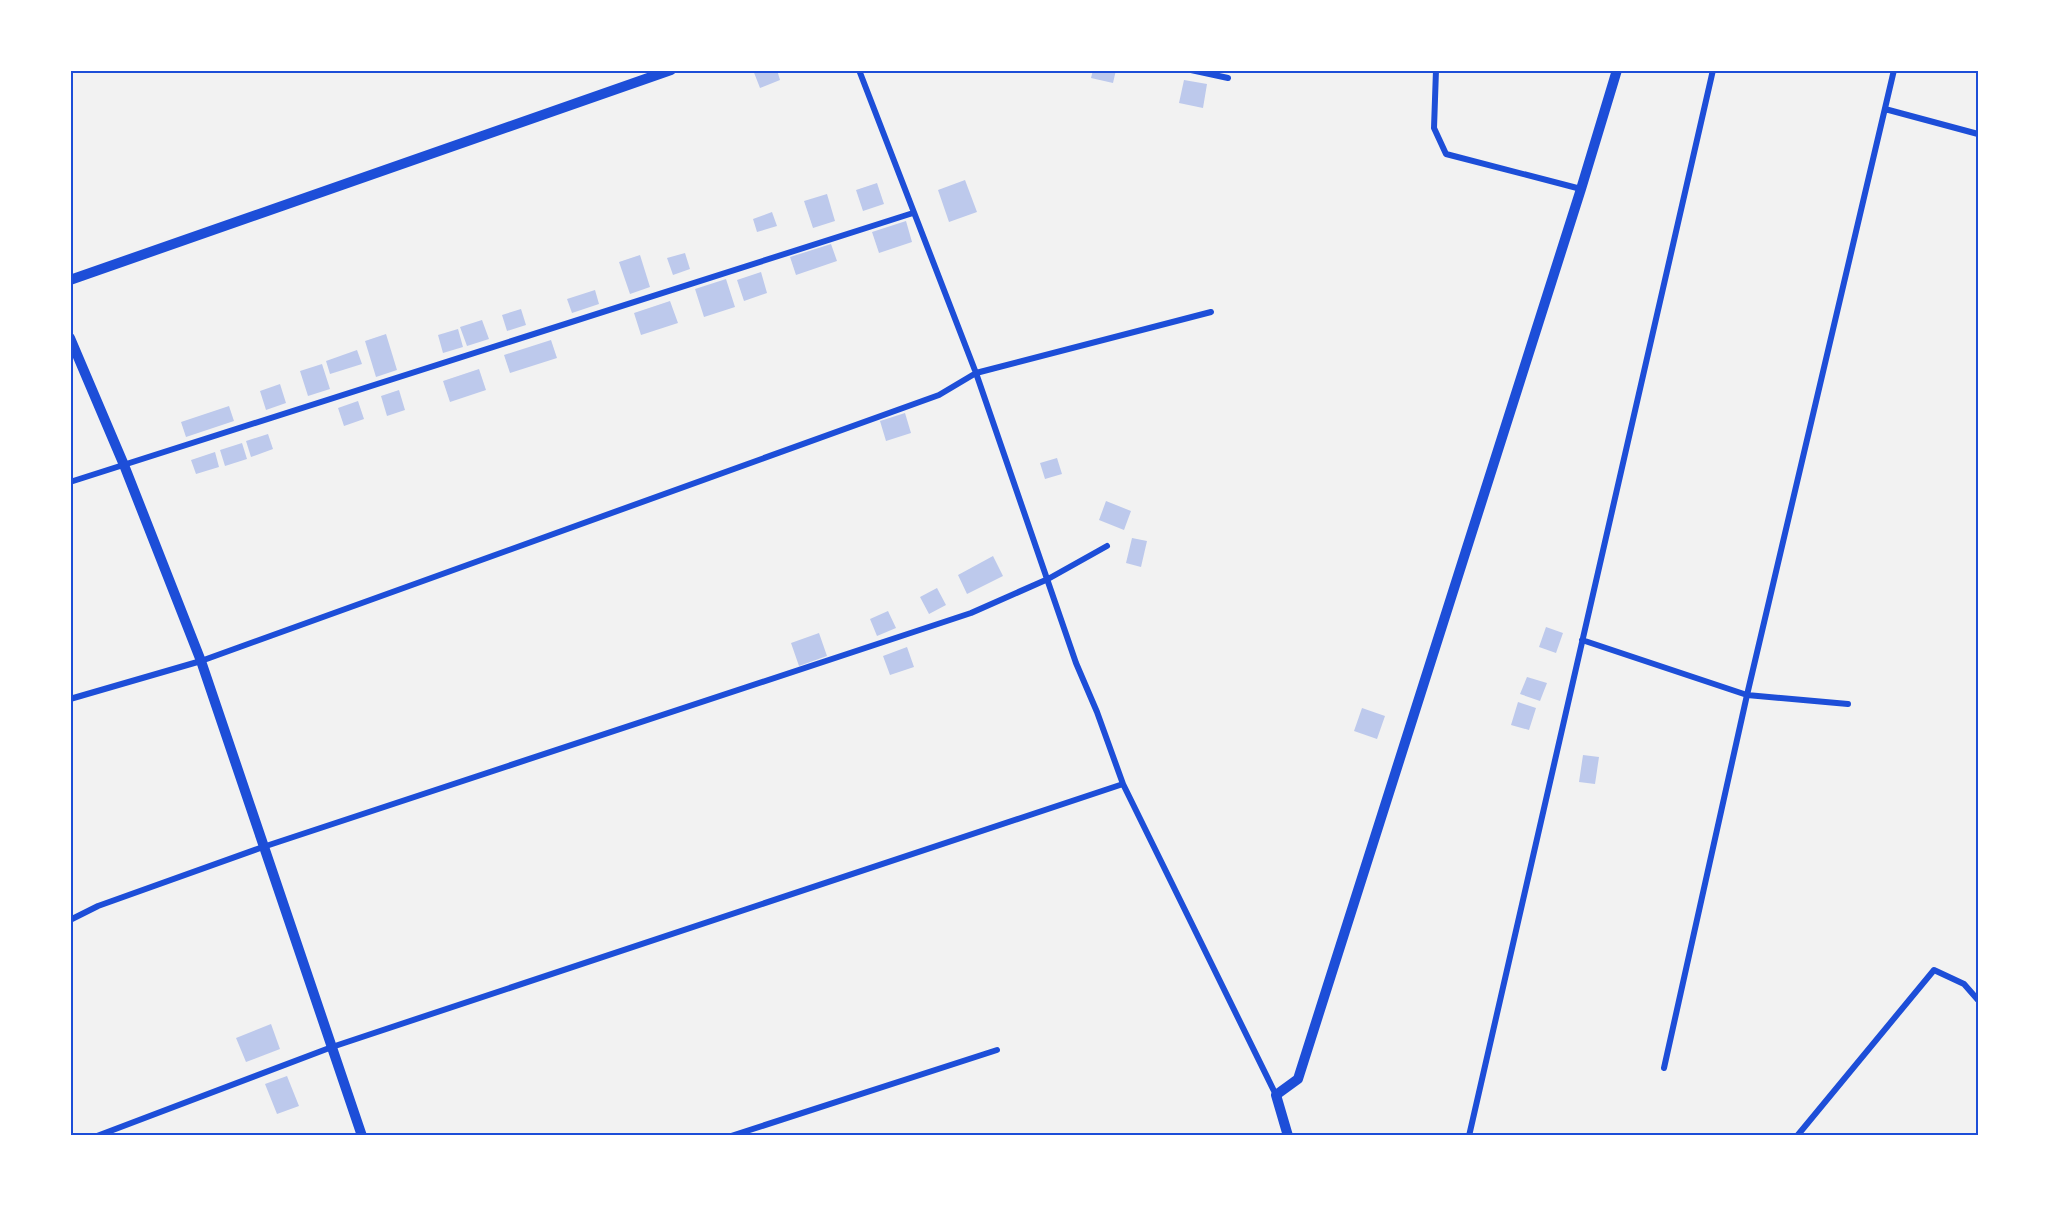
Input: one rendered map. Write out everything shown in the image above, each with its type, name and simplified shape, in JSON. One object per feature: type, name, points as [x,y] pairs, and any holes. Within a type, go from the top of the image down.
[{"type":"street","points":[[70,280],[671,70]]},
{"type":"street","points":[[859,70],[976,373],[1076,663],[1097,712],[1123,784],[1276,1095],[1288,1136]]},
{"type":"street","points":[[1191,70],[1228,78]]},
{"type":"street","points":[[1436,70],[1434,128],[1446,154],[1581,189]]},
{"type":"street","points":[[1276,1095],[1298,1079],[1617,70]]},
{"type":"street","points":[[1469,1136],[1713,70]]},
{"type":"street","points":[[1664,1068],[1747,695],[1894,70]]},
{"type":"street","points":[[1885,109],[1978,134]]},
{"type":"street","points":[[70,482],[913,213]]},
{"type":"street","points":[[70,699],[201,661],[939,394],[976,373],[1212,312]]},
{"type":"street","points":[[70,338],[124,465],[201,661],[362,1136]]},
{"type":"street","points":[[70,920],[98,906],[263,847],[971,613],[1048,579],[1107,546]]},
{"type":"street","points":[[1582,640],[1747,695],[1848,704]]},
{"type":"street","points":[[97,1136],[332,1047],[1123,784]]},
{"type":"street","points":[[1797,1136],[1934,970],[1964,984],[1978,1000]]},
{"type":"street","points":[[731,1136],[997,1050]]},
{"type":"building","points":[[753,70],[777,70],[780,80],[760,88]]},
{"type":"building","points":[[1093,70],[1116,70],[1113,83],[1091,78]]},
{"type":"building","points":[[1184,80],[1207,84],[1203,108],[1179,103]]},
{"type":"building","points":[[965,180],[977,212],[949,222],[938,190]]},
{"type":"building","points":[[877,183],[884,204],[863,211],[856,190]]},
{"type":"building","points":[[827,194],[835,221],[813,228],[804,201]]},
{"type":"building","points":[[772,212],[777,226],[757,232],[753,219]]},
{"type":"building","points":[[906,221],[912,242],[879,253],[872,232]]},
{"type":"building","points":[[831,244],[837,261],[796,275],[790,257]]},
{"type":"building","points":[[685,253],[690,269],[673,275],[667,258]]},
{"type":"building","points":[[640,255],[650,287],[630,294],[619,262]]},
{"type":"building","points":[[761,272],[767,293],[744,301],[737,280]]},
{"type":"building","points":[[726,279],[735,307],[704,317],[695,289]]},
{"type":"building","points":[[595,290],[599,304],[572,313],[567,299]]},
{"type":"building","points":[[670,301],[678,323],[641,335],[634,313]]},
{"type":"building","points":[[521,309],[526,325],[507,331],[502,315]]},
{"type":"building","points":[[482,320],[489,339],[467,346],[460,327]]},
{"type":"building","points":[[458,329],[463,347],[443,353],[438,335]]},
{"type":"building","points":[[386,334],[397,370],[376,377],[365,341]]},
{"type":"building","points":[[551,340],[557,358],[510,373],[504,355]]},
{"type":"building","points":[[357,350],[362,364],[330,374],[326,361]]},
{"type":"building","points":[[322,364],[330,389],[308,396],[300,371]]},
{"type":"building","points":[[479,369],[486,390],[450,402],[443,381]]},
{"type":"building","points":[[280,384],[286,403],[266,410],[260,391]]},
{"type":"building","points":[[399,390],[405,410],[387,416],[381,396]]},
{"type":"building","points":[[358,401],[364,419],[344,426],[338,408]]},
{"type":"building","points":[[229,406],[234,421],[186,437],[181,422]]},
{"type":"building","points":[[905,413],[911,433],[886,441],[880,421]]},
{"type":"building","points":[[268,434],[273,449],[251,457],[246,441]]},
{"type":"building","points":[[242,443],[247,459],[225,466],[220,450]]},
{"type":"building","points":[[215,452],[219,467],[196,474],[191,460]]},
{"type":"building","points":[[1057,458],[1062,474],[1045,479],[1040,463]]},
{"type":"building","points":[[1106,501],[1131,511],[1124,530],[1099,520]]},
{"type":"building","points":[[1132,538],[1147,541],[1141,567],[1126,563]]},
{"type":"building","points":[[993,556],[1003,576],[967,594],[958,575]]},
{"type":"building","points":[[937,588],[946,605],[929,614],[920,597]]},
{"type":"building","points":[[888,611],[896,628],[877,636],[870,619]]},
{"type":"building","points":[[1546,627],[1563,633],[1556,653],[1539,647]]},
{"type":"building","points":[[819,633],[827,656],[799,666],[791,643]]},
{"type":"building","points":[[907,647],[914,667],[890,675],[883,656]]},
{"type":"building","points":[[1527,677],[1547,683],[1540,701],[1520,694]]},
{"type":"building","points":[[1518,702],[1536,708],[1529,730],[1511,725]]},
{"type":"building","points":[[1362,708],[1385,716],[1377,739],[1354,731]]},
{"type":"building","points":[[1583,755],[1599,757],[1595,784],[1579,782]]},
{"type":"building","points":[[271,1024],[280,1049],[246,1062],[236,1038]]},
{"type":"building","points":[[287,1076],[299,1106],[277,1114],[265,1084]]}]
